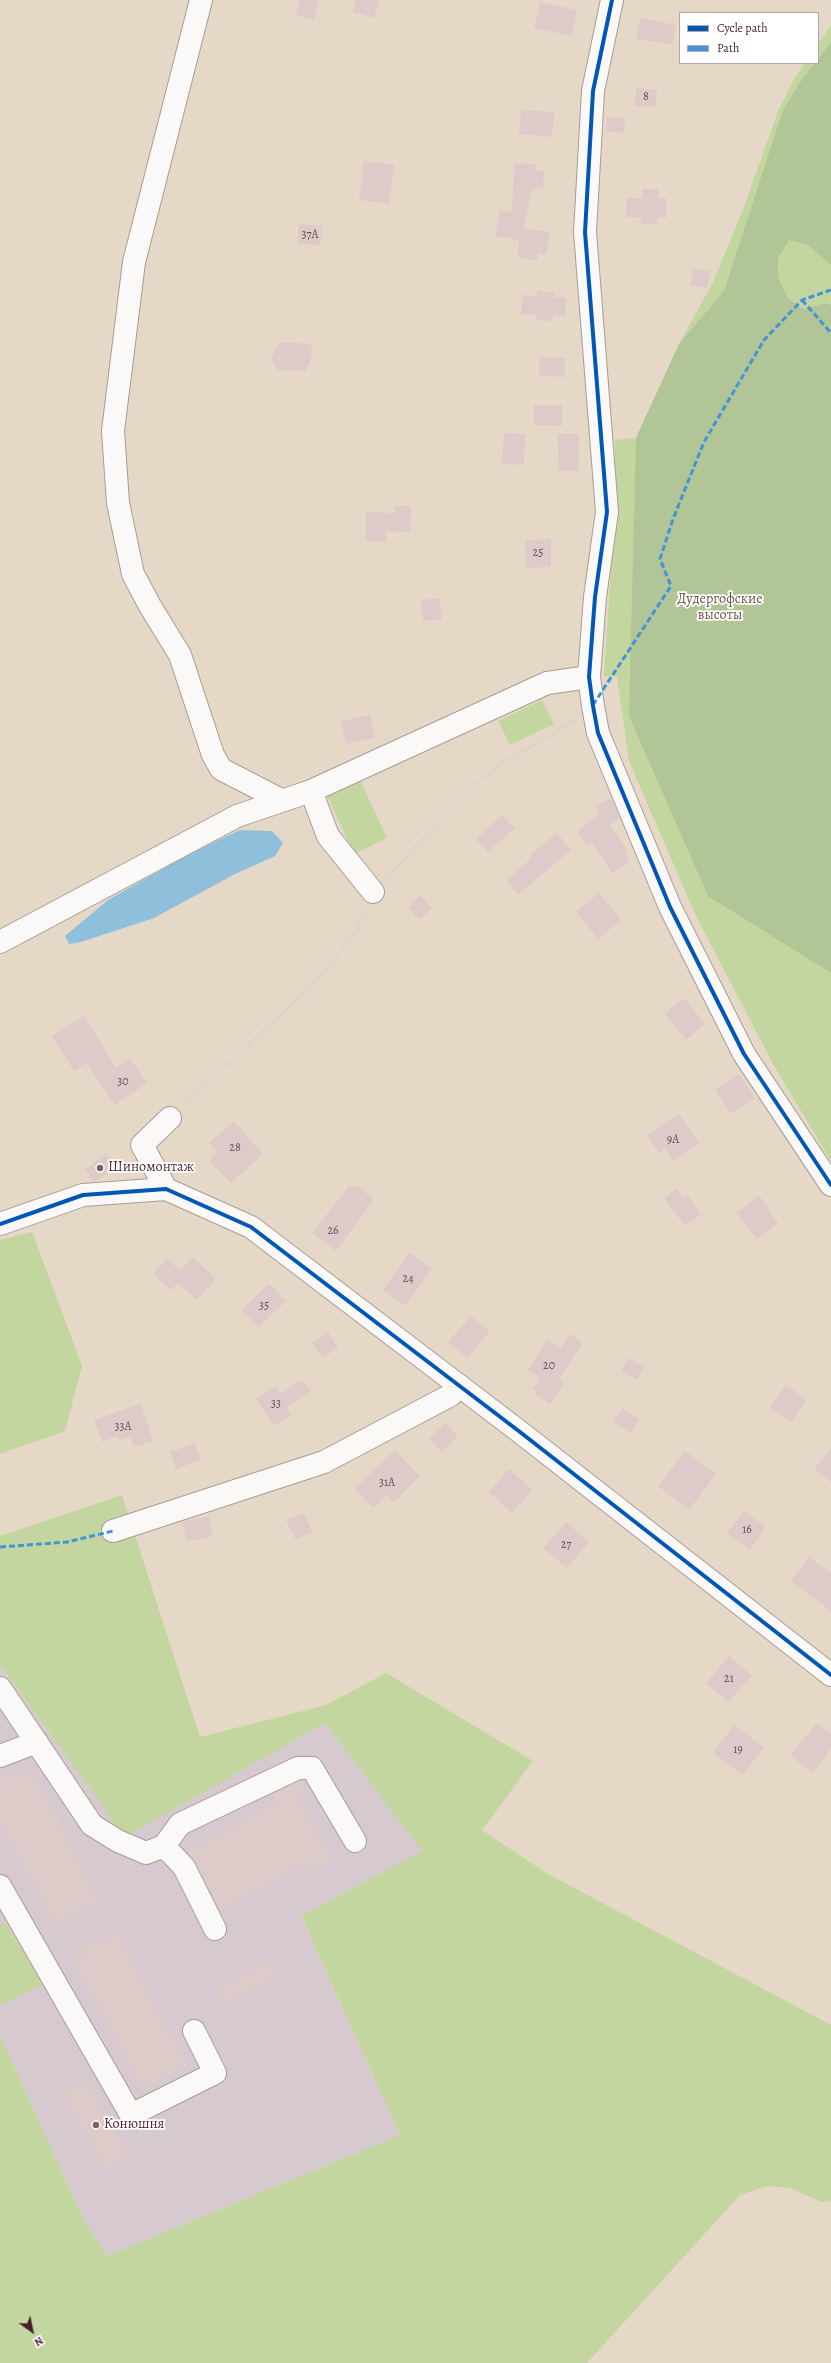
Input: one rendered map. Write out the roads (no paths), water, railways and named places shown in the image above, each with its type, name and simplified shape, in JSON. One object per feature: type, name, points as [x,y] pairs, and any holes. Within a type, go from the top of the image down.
[{"type":"street","points":[[201,0],[134,262],[113,432],[118,503],[133,574],[150,606],[180,655],[213,755],[221,769],[281,800]]},
{"type":"street","points":[[612,0],[593,90],[585,232],[607,512],[594,597],[589,677],[598,733],[670,906],[744,1054],[831,1185]]},
{"type":"street","points":[[0,942],[237,816],[311,791],[547,683],[589,677]]},
{"type":"street","points":[[311,791],[328,836],[373,892]]},
{"type":"street","points":[[166,1189],[142,1145],[170,1118]]},
{"type":"street","points":[[0,1224],[83,1195],[166,1189],[251,1227],[459,1385],[831,1675]]},
{"type":"street","points":[[113,1531],[324,1462],[451,1395],[459,1385]]},
{"type":"street","points":[[0,1688],[92,1825],[118,1841],[146,1853],[164,1846],[180,1824],[298,1768],[312,1768],[355,1841]]},
{"type":"street","points":[[0,1756],[37,1742]]},
{"type":"street","points":[[164,1846],[184,1867],[215,1929]]},
{"type":"street","points":[[0,1886],[131,2115],[215,2073],[194,2031]]},
{"type":"water","points":[[240,830],[272,831],[283,843],[275,856],[235,874],[154,918],[81,942],[69,944],[65,936],[108,900],[191,853]]},
{"type":"place","name":"Шиномонтаж","points":[[100,1168]]},
{"type":"place","name":"Конюшня","points":[[96,2125]]},
{"type":"park label","name":"Дудергофские высоты","points":[[720,608]]}]
